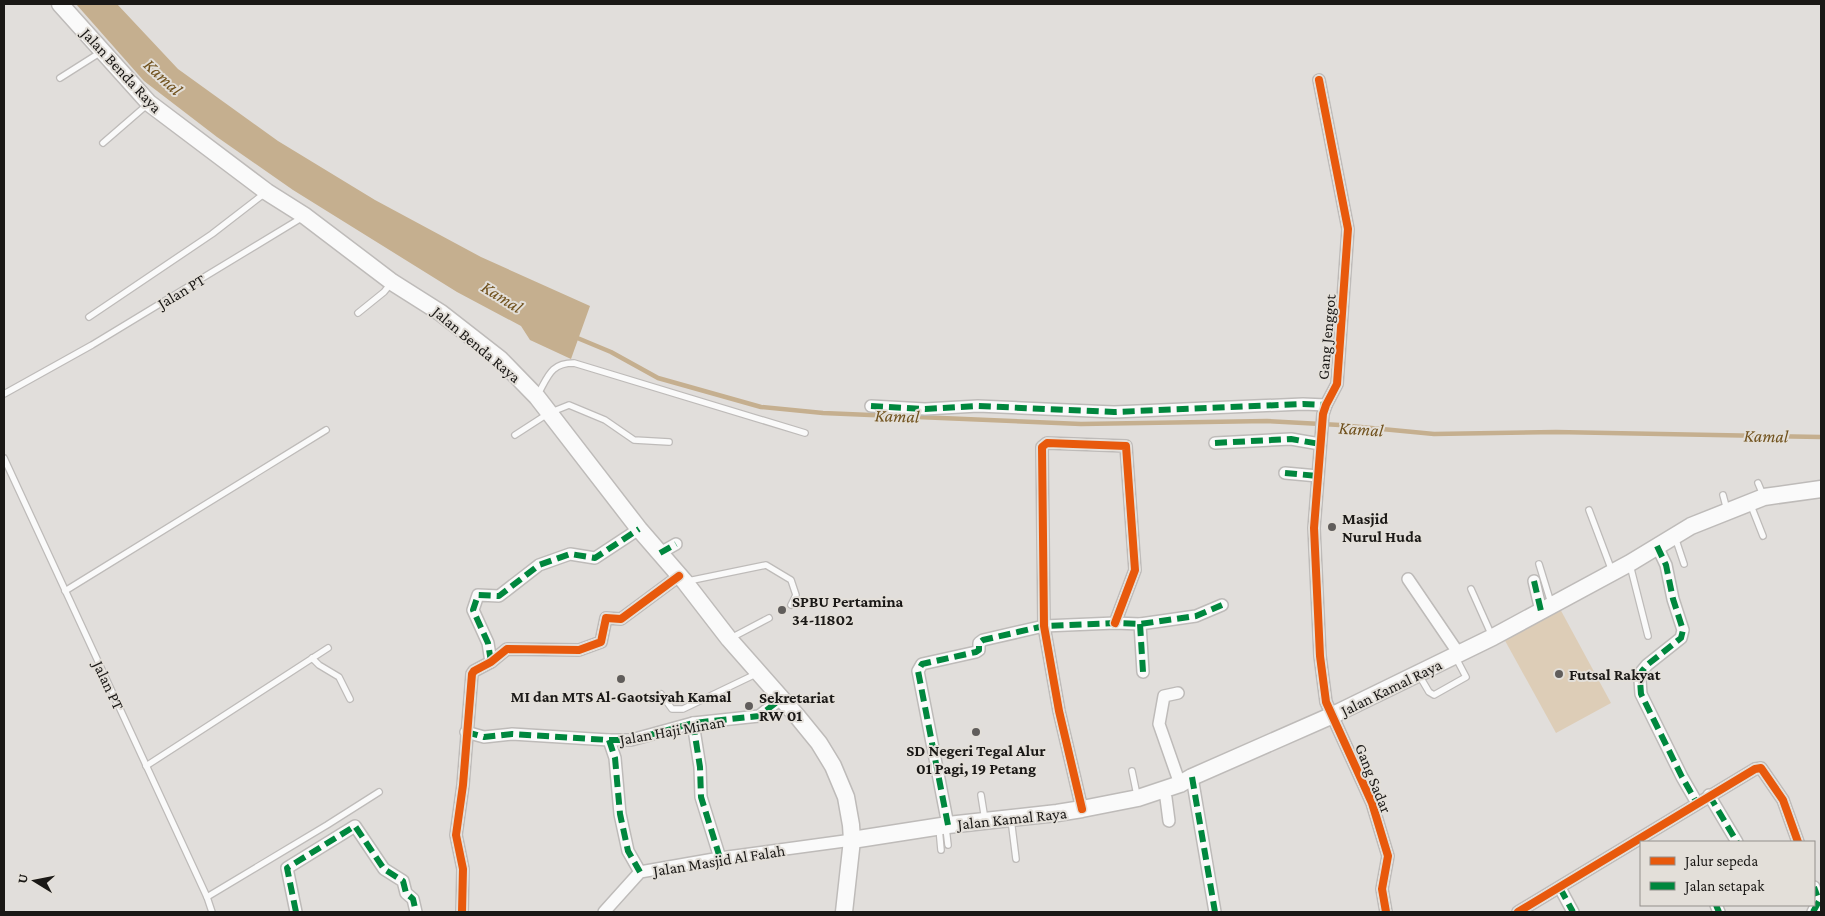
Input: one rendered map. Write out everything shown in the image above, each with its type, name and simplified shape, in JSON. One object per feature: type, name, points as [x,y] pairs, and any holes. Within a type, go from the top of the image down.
[{"type":"main road","name":"Jalan Benda Raya","points":[[60,4],[149,103],[267,192],[305,216],[392,282],[441,313],[500,359],[537,397],[639,529],[669,548],[685,580],[729,639],[782,698],[802,712],[827,755],[842,786],[848,809],[852,840],[844,912]]},
{"type":"main road","name":"Jalan Kamal Raya","points":[[852,840],[944,825],[1082,809],[1138,798],[1162,790],[1186,780],[1215,763],[1333,715],[1493,638],[1612,571],[1630,563],[1691,524],[1728,512],[1757,494],[1821,489]]},
{"type":"street","name":"Gang Jenggot","points":[[1319,80],[1348,229],[1337,384],[1324,409],[1314,528],[1320,656],[1326,702],[1333,715]]},
{"type":"street","points":[[872,406],[925,409],[978,406],[1114,412],[1303,404],[1324,409]]},
{"type":"street","points":[[1215,442],[1321,439]]},
{"type":"street","points":[[1082,809],[1059,711],[1044,626],[1042,447],[1047,443],[1126,446],[1135,570],[1115,622]]},
{"type":"street","points":[[1285,473],[1318,476]]},
{"type":"street","points":[[491,662],[488,643],[473,610],[478,594],[499,596],[539,565],[570,554],[595,558],[639,529]]},
{"type":"street","points":[[1658,546],[1666,565],[1673,599],[1684,630],[1682,638],[1647,665],[1642,672],[1640,680],[1642,694],[1682,778],[1698,803]]},
{"type":"street","points":[[1408,579],[1457,655]]},
{"type":"street","points":[[462,912],[463,869],[456,835],[472,674],[474,671],[491,662],[507,648],[578,650],[601,642],[606,618],[621,618],[685,580]]},
{"type":"street","points":[[1534,581],[1546,608]]},
{"type":"street","points":[[944,825],[918,671],[919,667],[928,663],[976,652],[979,650],[979,643],[982,640],[1044,626],[1115,622],[1140,624],[1196,616],[1222,605]]},
{"type":"street","points":[[1140,624],[1143,672]]},
{"type":"street","points":[[1178,693],[1164,696],[1159,724],[1186,780],[1215,912]]},
{"type":"street","name":"Jalan Haji Minan","points":[[466,732],[484,737],[512,734],[631,740],[693,723],[758,716],[782,698]]},
{"type":"street","name":"Gang Sadar","points":[[1333,715],[1372,803],[1388,856],[1382,889],[1386,912]]},
{"type":"street","points":[[693,723],[700,767],[701,797],[720,858]]},
{"type":"street","points":[[609,740],[615,758],[620,814],[628,851],[640,872]]},
{"type":"street","points":[[1518,912],[1754,769],[1761,768],[1784,800],[1798,841]]},
{"type":"street","points":[[1162,790],[1166,798],[1168,821]]},
{"type":"street","points":[[1709,795],[1736,841]]},
{"type":"street","points":[[296,912],[287,868],[354,826],[384,869],[403,881],[406,893],[413,899],[416,912]]},
{"type":"street","name":"Jalan Masjid Al Falah","points":[[604,912],[640,872],[720,858],[852,840]]},
{"type":"street","points":[[1560,888],[1572,912]]},
{"type":"street","points":[[1813,912],[1819,901],[1815,890]]},
{"type":"lane","points":[[60,78],[102,51]]},
{"type":"lane","points":[[103,143],[149,103]]},
{"type":"lane","points":[[89,317],[212,234],[267,192]]},
{"type":"lane","name":"Jalan PT","points":[[4,394],[92,345],[305,216]]},
{"type":"lane","points":[[358,313],[384,292],[392,282]]},
{"type":"lane","points":[[537,397],[550,372],[563,363],[574,363],[805,433]]},
{"type":"lane","points":[[515,435],[549,413],[570,405],[605,420],[634,440],[669,442]]},
{"type":"lane","points":[[65,591],[326,430]]},
{"type":"lane","name":"Jalan PT","points":[[4,458],[207,897],[212,912]]},
{"type":"lane","points":[[1757,494],[1763,536]]},
{"type":"lane","points":[[1723,495],[1728,512]]},
{"type":"lane","points":[[1589,510],[1612,571]]},
{"type":"lane","points":[[1675,536],[1684,564]]},
{"type":"lane","points":[[1630,563],[1648,636]]},
{"type":"lane","points":[[685,580],[766,564],[791,580],[796,595],[791,605]]},
{"type":"lane","points":[[1539,564],[1546,608]]},
{"type":"lane","points":[[1471,589],[1493,638]]},
{"type":"lane","points":[[729,639],[769,618]]},
{"type":"lane","points":[[146,766],[328,648]]},
{"type":"lane","points":[[1418,674],[1429,692],[1434,695],[1466,677],[1457,655]]},
{"type":"lane","points":[[312,658],[319,665],[339,676],[350,699]]},
{"type":"lane","points":[[661,694],[672,709],[683,709],[759,672]]},
{"type":"lane","points":[[1132,771],[1138,798]]},
{"type":"lane","points":[[207,897],[328,825],[379,792]]},
{"type":"lane","points":[[981,795],[985,821]]},
{"type":"lane","points":[[1011,818],[1016,860]]},
{"type":"lane","points":[[944,825],[948,845]]},
{"type":"lane","points":[[941,850],[944,825]]},
{"type":"shaded area","name":"Futsal Rakyat","points":[[1559,607],[1611,703],[1556,733],[1503,637]]},
{"type":"water","points":[[76,4],[117,4],[178,69],[278,141],[375,200],[481,257],[590,306],[571,359],[530,340],[521,326],[457,292],[293,190],[217,137],[144,81]]},
{"type":"waterway","name":"Kamal","points":[[575,337],[611,352],[658,378],[761,407],[823,413],[1081,424],[1267,421],[1340,425],[1434,434],[1556,432],[1821,437]]},
{"type":"marked path","points":[[871,406],[925,409],[978,406],[1114,412],[1303,404],[1326,405]]},
{"type":"marked path","points":[[1215,443],[1291,439],[1320,444]]},
{"type":"marked path","points":[[1285,473],[1318,476]]},
{"type":"marked path","points":[[491,662],[488,643],[473,610],[478,595],[499,596],[539,565],[570,554],[595,558],[639,529]]},
{"type":"marked path","points":[[660,553],[676,544]]},
{"type":"marked path","points":[[1657,546],[1666,565],[1673,599],[1683,630],[1681,638],[1642,671],[1640,680],[1641,694],[1697,803]]},
{"type":"marked path","points":[[1534,581],[1541,611]]},
{"type":"marked path","points":[[948,825],[918,671],[922,664],[976,652],[979,650],[979,643],[983,640],[1044,626],[1115,623],[1140,624],[1196,616],[1222,605]]},
{"type":"marked path","points":[[1140,624],[1143,672]]},
{"type":"marked path","points":[[466,732],[484,737],[512,734],[631,740],[693,723],[759,716],[782,698]]},
{"type":"marked path","points":[[693,723],[700,767],[701,797],[720,858]]},
{"type":"marked path","points":[[609,740],[615,758],[620,814],[628,851],[640,872]]},
{"type":"marked path","points":[[1192,777],[1215,912]]},
{"type":"marked path","points":[[1709,795],[1736,841]]},
{"type":"marked path","points":[[296,912],[287,868],[355,826],[384,869],[403,881],[406,893],[413,899],[416,912]]},
{"type":"marked path","points":[[1560,888],[1573,912]]},
{"type":"marked path","points":[[1813,912],[1819,901],[1815,890]]},
{"type":"marked path","points":[[1716,906],[1719,912]]},
{"type":"cycle path","points":[[1319,80],[1348,229],[1337,384],[1323,414],[1314,528],[1320,656],[1326,702],[1372,803],[1388,856],[1382,889],[1386,912]]},
{"type":"cycle path","points":[[1082,809],[1059,711],[1044,626],[1042,447],[1047,443],[1126,446],[1135,570],[1115,623]]},
{"type":"cycle path","points":[[462,912],[463,869],[456,835],[463,785],[472,674],[507,649],[579,650],[601,642],[606,618],[621,619],[679,576]]},
{"type":"cycle path","points":[[1518,912],[1755,769],[1761,768],[1783,800],[1798,841]]},
{"type":"place","name":"Masjid Nurul Huda","points":[[1332,527]]},
{"type":"place","name":"SPBU Pertamina 34-11802","points":[[782,610]]},
{"type":"place","name":"Futsal Rakyat","points":[[1559,674]]},
{"type":"place","name":"MI dan MTS Al-Gaotsiyah Kamal","points":[[621,679]]},
{"type":"place","name":"Sekretariat RW 01","points":[[749,706]]},
{"type":"place","name":"SD Negeri Tegal Alur 01 Pagi, 19 Petang","points":[[976,732]]}]
